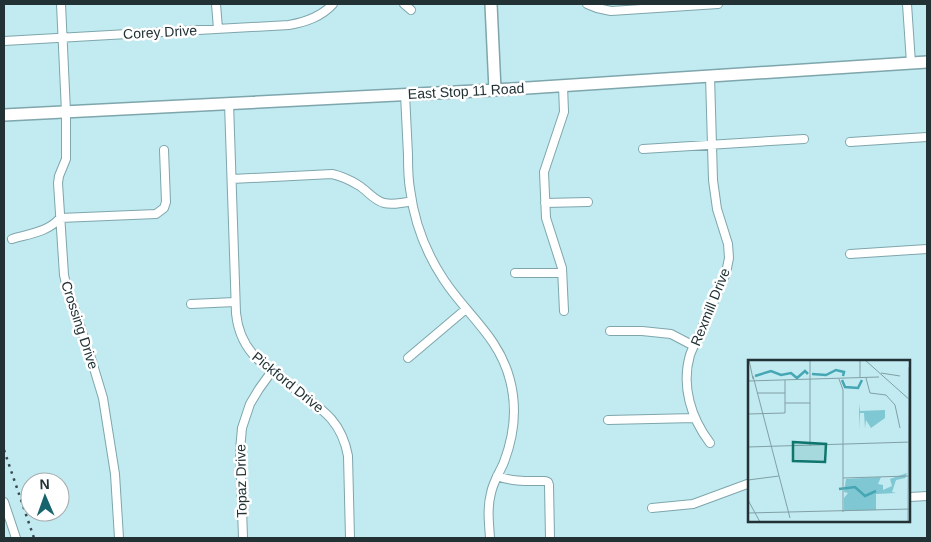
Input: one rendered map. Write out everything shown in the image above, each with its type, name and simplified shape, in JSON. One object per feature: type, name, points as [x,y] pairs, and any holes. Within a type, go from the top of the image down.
[{"type":"main road","points":[[491,4],[495,90]]},
{"type":"main road","name":"East Stop 11 Road","points":[[4,116],[495,90],[927,62]]},
{"type":"street","name":"Crossing Drive","points":[[61,4],[66,112],[66,160],[58,180],[65,280],[99,384],[105,409],[115,474],[119,538]]},
{"type":"street","points":[[216,4],[218,29]]},
{"type":"street","name":"Corey Drive","points":[[4,40],[299,24],[322,14],[333,4]]},
{"type":"street","points":[[404,4],[411,10]]},
{"type":"street","points":[[587,4],[611,11],[718,4]]},
{"type":"street","points":[[907,4],[911,63]]},
{"type":"street","name":"Rexmill Drive","points":[[710,76],[714,194],[726,236],[729,258],[726,273],[694,346],[689,363],[687,384],[689,402],[695,418],[710,443]]},
{"type":"street","points":[[563,86],[564,112],[544,172],[546,218],[562,268],[564,311]]},
{"type":"street","points":[[404,94],[409,180],[412,201],[420,230],[429,254],[444,280],[494,343],[506,366],[512,387],[514,408],[512,433],[507,454],[491,492],[489,503],[490,538]]},
{"type":"street","name":"Pickford Drive","points":[[229,103],[237,324],[244,342],[254,357],[327,412],[340,431],[348,456],[350,538]]},
{"type":"street","points":[[850,142],[927,137]]},
{"type":"street","points":[[642,149],[804,139]]},
{"type":"street","points":[[12,239],[45,230],[54,226],[60,218],[154,214],[160,211],[164,208],[166,202],[164,150]]},
{"type":"street","points":[[232,179],[332,174],[358,184],[369,195],[384,203],[412,201]]},
{"type":"street","points":[[545,203],[588,202]]},
{"type":"street","points":[[850,254],[927,249]]},
{"type":"street","points":[[515,273],[562,273]]},
{"type":"street","points":[[191,304],[235,302]]},
{"type":"street","points":[[408,358],[466,309]]},
{"type":"street","points":[[610,331],[642,331],[671,334],[694,346]]},
{"type":"street","name":"Topaz Drive","points":[[243,538],[240,450],[242,428],[258,388],[272,371]]},
{"type":"street","points":[[608,420],[695,418]]},
{"type":"street","points":[[497,476],[523,482],[548,482],[550,538]]},
{"type":"street","points":[[652,508],[693,504],[748,484]]},
{"type":"street","points":[[911,497],[927,496]]},
{"type":"street","points":[[4,502],[16,538]]},
{"type":"railway","points":[[4,450],[34,538]]}]
